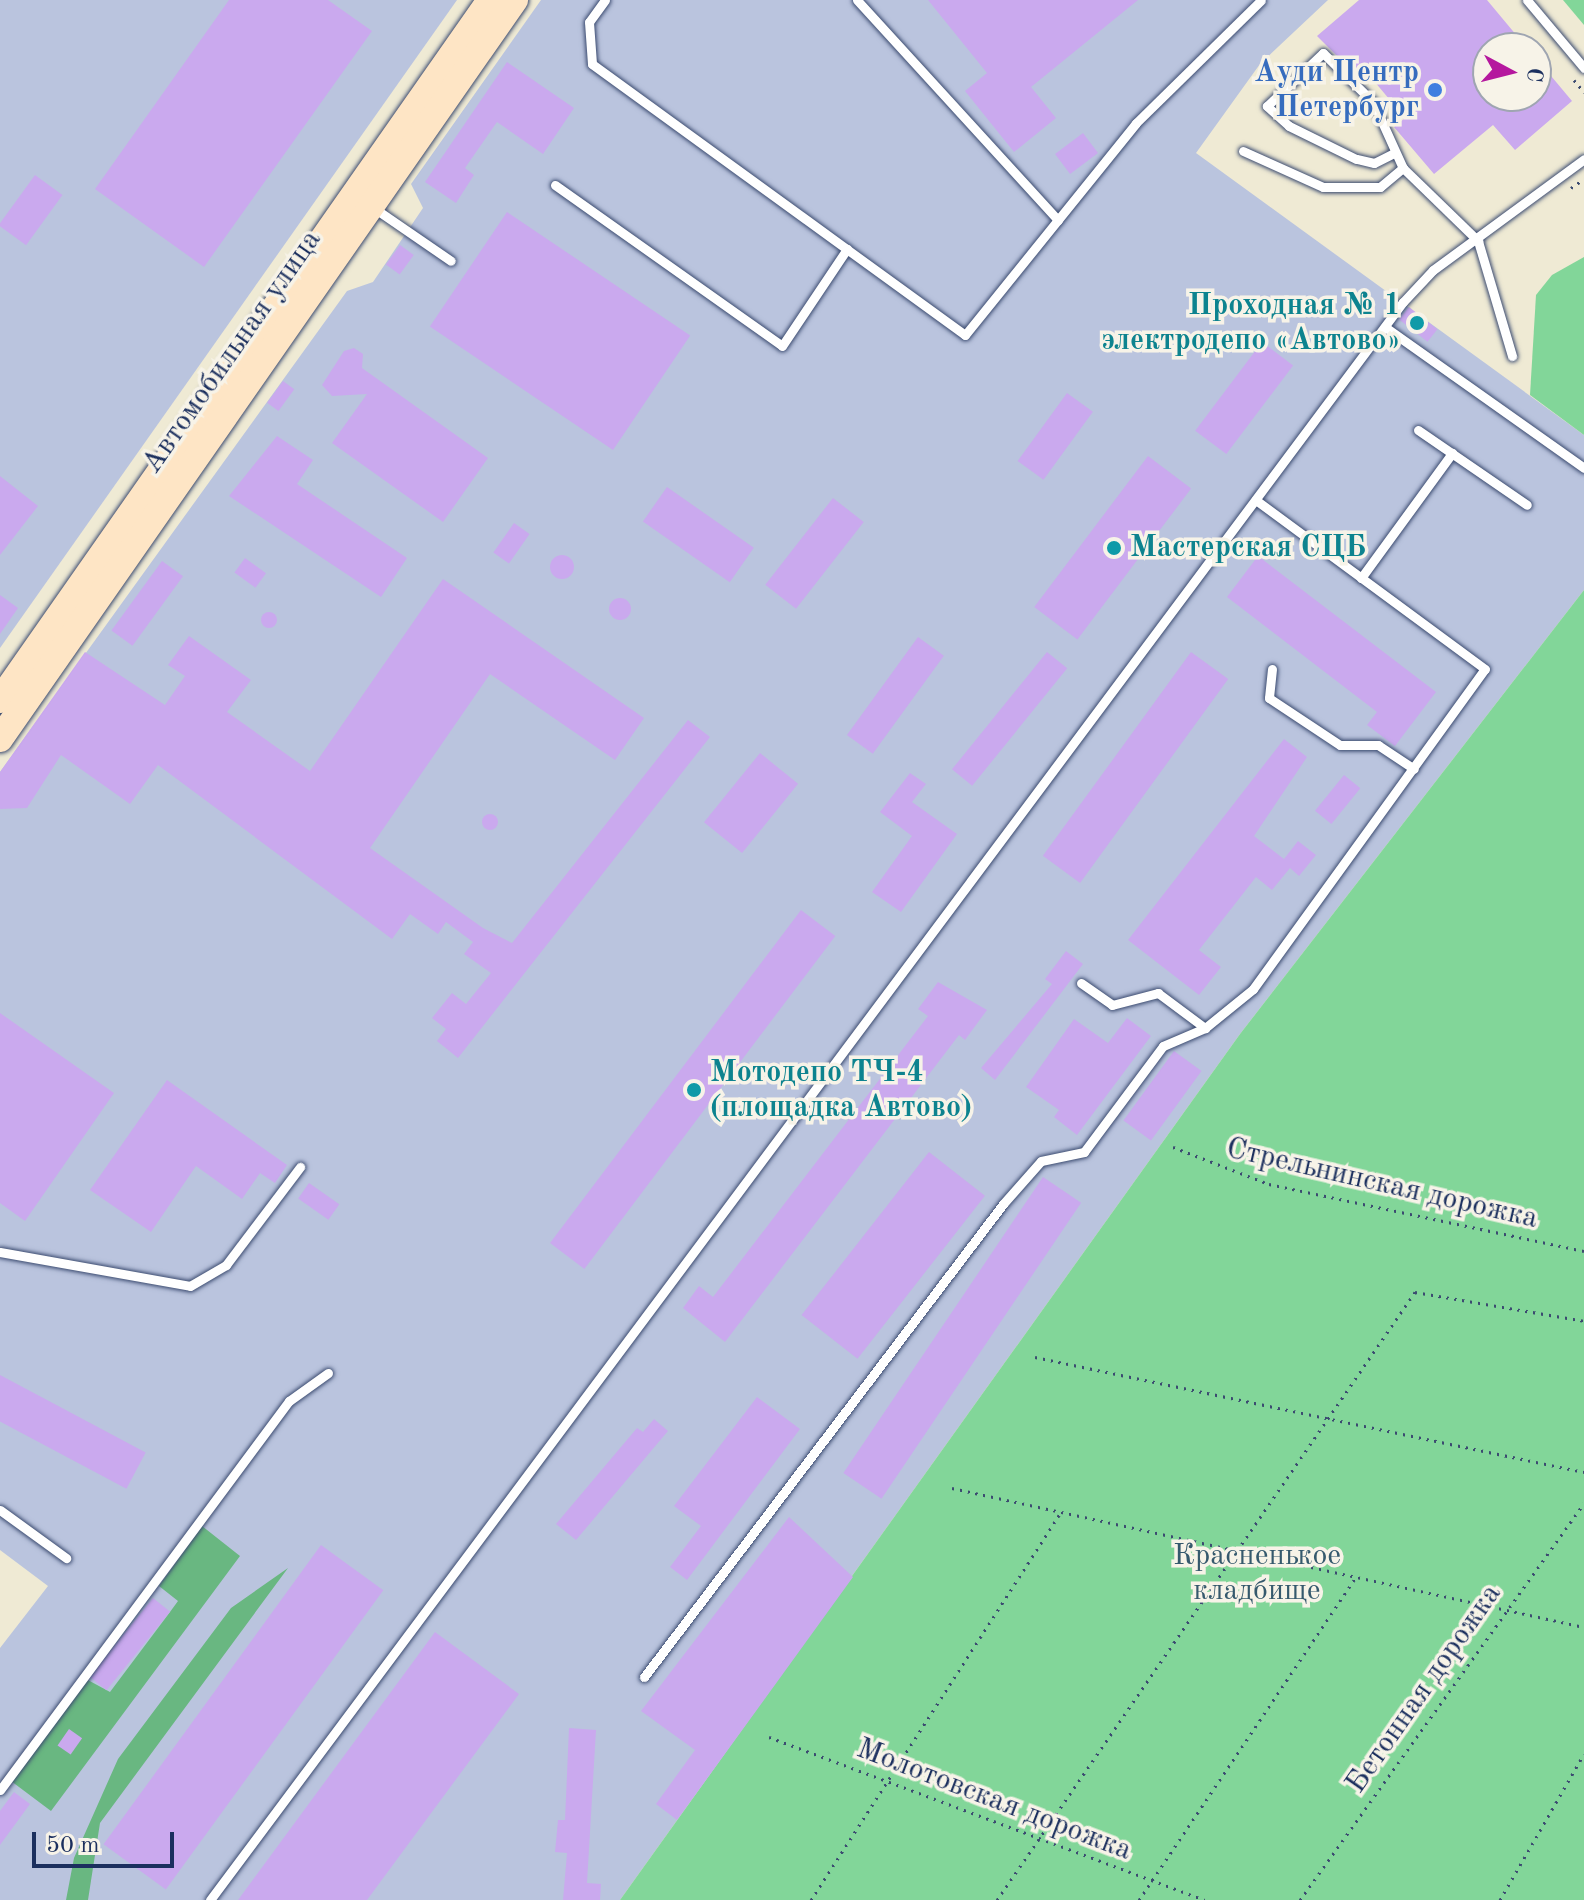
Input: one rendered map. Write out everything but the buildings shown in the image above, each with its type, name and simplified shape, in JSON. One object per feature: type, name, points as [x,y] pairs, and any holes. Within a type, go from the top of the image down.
[{"type":"main road","name":"Автомобильная улица","points":[[0,700],[490,0]]},
{"type":"main road","name":"Автомобильная улица","points":[[0,739],[515,0]]},
{"type":"lane","points":[[605,0],[589,22],[592,64],[965,335],[1136,123],[1261,0]]},
{"type":"lane","points":[[857,0],[1058,220]]},
{"type":"lane","points":[[1527,0],[1584,68]]},
{"type":"lane","points":[[1392,154],[1374,163],[1356,159],[1289,126],[1267,106],[1323,53],[1373,102],[1394,142],[1392,154],[1478,241],[1512,356]]},
{"type":"lane","points":[[1243,151],[1323,187],[1380,187],[1403,168]]},
{"type":"lane","points":[[210,1900],[1385,327],[1433,270],[1478,241],[1584,159]]},
{"type":"lane","points":[[555,185],[782,346],[847,249]]},
{"type":"lane","points":[[371,206],[451,261]]},
{"type":"lane","points":[[1385,327],[1584,468]]},
{"type":"lane","points":[[1418,430],[1527,505]]},
{"type":"lane","points":[[1361,578],[1452,453]]},
{"type":"lane","points":[[644,1677],[1003,1204],[1041,1161],[1084,1152],[1163,1046],[1205,1028],[1253,989],[1485,669],[1256,500]]},
{"type":"lane","points":[[1272,669],[1269,698],[1340,745],[1378,745],[1414,769]]},
{"type":"lane","points":[[1081,983],[1112,1005],[1158,993],[1205,1028]]},
{"type":"lane","points":[[0,1252],[190,1286],[226,1265],[300,1167]]},
{"type":"lane","points":[[0,1790],[289,1401],[328,1373]]},
{"type":"lane","points":[[0,1510],[66,1558]]},
{"type":"path","name":"Стрельнинская дорожка","points":[[1173,1147],[1269,1184],[1584,1251]]},
{"type":"path","points":[[997,1900],[1230,1553],[1415,1292],[1584,1321]]},
{"type":"path","points":[[1035,1357],[1584,1472]]},
{"type":"path","points":[[952,1488],[1230,1553],[1584,1627]]},
{"type":"path","name":"Бетонная дорожка","points":[[1300,1900],[1503,1611],[1584,1503]]},
{"type":"path","points":[[811,1900],[1060,1514]]},
{"type":"path","points":[[1139,1900],[1355,1579]]},
{"type":"path","name":"Молотовская дорожка","points":[[769,1737],[1204,1900]]},
{"type":"path","points":[[1500,1900],[1584,1754]]},
{"type":"shaded area","points":[[0,0],[457,0],[0,648]]},
{"type":"shaded area","points":[[541,0],[1328,0],[1260,64],[1196,153],[1584,435],[1584,590],[1240,1034],[620,1900],[0,1900],[0,1648],[48,1586],[0,1550],[0,772],[347,291],[373,282],[423,208],[411,184]]},
{"type":"green space","points":[[1563,0],[1584,0],[1584,25]]},
{"type":"green space","points":[[1584,257],[1584,435],[1530,395],[1536,295],[1552,275]]},
{"type":"green space","name":"Красненькое кладбище","points":[[1584,590],[1584,1900],[620,1900],[1240,1034]]},
{"type":"green space","points":[[202,1526],[240,1556],[51,1811],[11,1781],[86,1679],[110,1692],[170,1612],[178,1601],[159,1586]]},
{"type":"green space","points":[[288,1568],[100,1823],[88,1900],[66,1900],[74,1858],[118,1759],[231,1608]]},
{"type":"place","name":"Ауди Центр Петербург","points":[[1435,90]]},
{"type":"place","name":"Проходная № 1 электродепо «Автово»","points":[[1417,323]]},
{"type":"place","name":"Мастерская СЦБ","points":[[1114,548]]},
{"type":"place","name":"Мотодепо ТЧ-4 (площадка Автово)","points":[[694,1090]]}]
